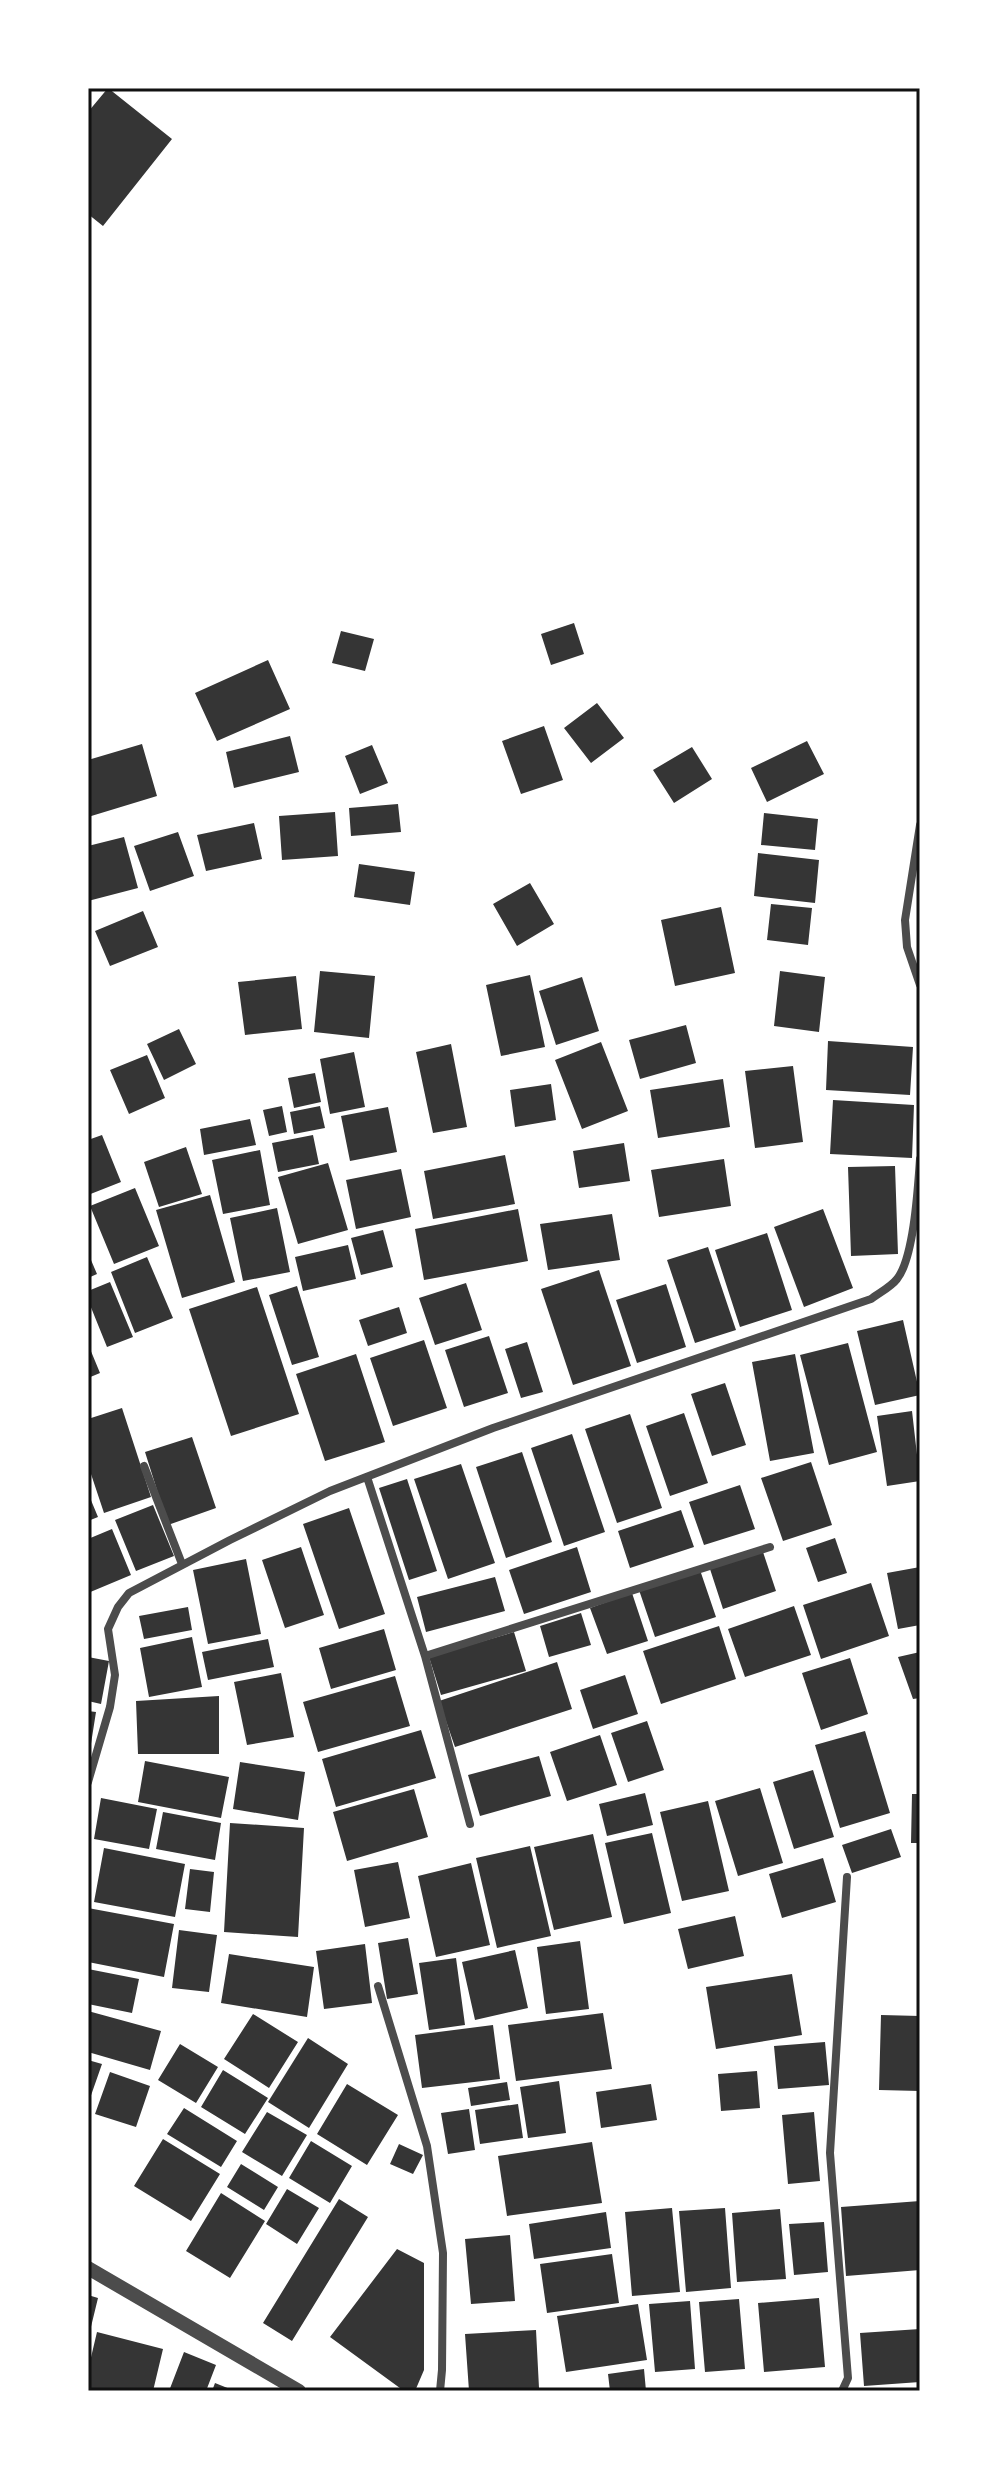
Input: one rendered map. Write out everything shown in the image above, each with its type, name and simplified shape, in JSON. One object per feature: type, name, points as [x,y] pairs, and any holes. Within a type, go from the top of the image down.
[{"type":"street","points":[[920,825],[905,920],[907,947],[920,985]]},
{"type":"street","points":[[88,1782],[110,1707],[115,1675],[108,1629],[118,1607],[129,1593],[330,1491],[508,1422],[871,1299],[898,1278],[905,1259],[914,1223],[920,1159]]},
{"type":"street","points":[[144,1466],[182,1564]]},
{"type":"street","points":[[367,1477],[425,1656],[470,1824]]},
{"type":"street","points":[[425,1656],[770,1547]]},
{"type":"street","points":[[842,2391],[848,2378],[830,2153],[847,1877]]},
{"type":"street","points":[[378,1986],[427,2146],[439,2223],[443,2253],[440,2391]]},
{"type":"street","points":[[88,2268],[299,2391]]},
{"type":"building","points":[[108,88],[172,139],[103,226],[88,214],[88,112]]},
{"type":"building","points":[[574,623],[584,654],[551,665],[541,634]]},
{"type":"building","points":[[341,631],[374,639],[365,671],[332,663]]},
{"type":"building","points":[[268,660],[290,709],[217,741],[195,693]]},
{"type":"building","points":[[597,703],[624,738],[591,763],[564,728]]},
{"type":"building","points":[[544,726],[563,780],[521,794],[502,741]]},
{"type":"building","points":[[290,736],[299,772],[234,788],[226,752]]},
{"type":"building","points":[[807,741],[824,774],[767,802],[751,768]]},
{"type":"building","points":[[142,744],[157,796],[88,817],[88,760]]},
{"type":"building","points":[[372,745],[388,783],[360,794],[345,756]]},
{"type":"building","points":[[692,747],[712,779],[674,803],[653,770]]},
{"type":"building","points":[[398,804],[401,832],[351,836],[349,808]]},
{"type":"building","points":[[335,812],[338,856],[282,860],[279,816]]},
{"type":"building","points":[[764,813],[818,819],[815,850],[761,845]]},
{"type":"building","points":[[254,823],[262,859],[206,871],[197,835]]},
{"type":"building","points":[[178,832],[194,876],[150,891],[134,846]]},
{"type":"building","points":[[124,837],[138,888],[88,901],[88,846]]},
{"type":"building","points":[[758,853],[819,860],[815,903],[754,896]]},
{"type":"building","points":[[359,864],[415,872],[410,905],[354,897]]},
{"type":"building","points":[[530,883],[554,924],[517,946],[493,904]]},
{"type":"building","points":[[771,904],[812,908],[808,945],[767,940]]},
{"type":"building","points":[[721,907],[735,973],[675,986],[661,920]]},
{"type":"building","points":[[143,911],[158,947],[110,966],[95,931]]},
{"type":"building","points":[[320,971],[375,976],[369,1038],[314,1032]]},
{"type":"building","points":[[780,971],[825,977],[819,1032],[774,1026]]},
{"type":"building","points":[[530,975],[545,1047],[501,1056],[486,985]]},
{"type":"building","points":[[296,976],[302,1029],[245,1035],[238,982]]},
{"type":"building","points":[[582,977],[599,1031],[556,1045],[539,991]]},
{"type":"building","points":[[686,1025],[696,1063],[640,1079],[629,1040]]},
{"type":"building","points":[[179,1029],[196,1064],[164,1080],[147,1044]]},
{"type":"building","points":[[828,1041],[913,1047],[910,1095],[826,1090]]},
{"type":"building","points":[[601,1042],[628,1111],[582,1129],[555,1060]]},
{"type":"building","points":[[451,1044],[467,1127],[433,1133],[416,1052]]},
{"type":"building","points":[[354,1052],[365,1107],[330,1114],[320,1059]]},
{"type":"building","points":[[147,1055],[165,1098],[129,1114],[110,1070]]},
{"type":"building","points":[[793,1066],[803,1142],[755,1148],[745,1071]]},
{"type":"building","points":[[315,1073],[321,1102],[294,1108],[288,1078]]},
{"type":"building","points":[[723,1079],[730,1127],[658,1138],[650,1090]]},
{"type":"building","points":[[551,1084],[556,1120],[515,1127],[510,1090]]},
{"type":"building","points":[[833,1100],[914,1105],[912,1158],[830,1154]]},
{"type":"building","points":[[282,1106],[287,1132],[269,1136],[263,1110]]},
{"type":"building","points":[[320,1106],[325,1128],[294,1134],[290,1112]]},
{"type":"building","points":[[388,1107],[397,1152],[350,1161],[341,1116]]},
{"type":"building","points":[[250,1119],[256,1145],[204,1155],[200,1129]]},
{"type":"building","points":[[102,1135],[121,1182],[88,1195],[88,1140]]},
{"type":"building","points":[[313,1135],[319,1164],[278,1172],[272,1143]]},
{"type":"building","points":[[624,1143],[630,1181],[579,1188],[573,1151]]},
{"type":"building","points":[[186,1147],[202,1194],[159,1207],[144,1162]]},
{"type":"building","points":[[260,1150],[270,1205],[223,1214],[212,1160]]},
{"type":"building","points":[[505,1155],[515,1204],[433,1219],[424,1171]]},
{"type":"building","points":[[724,1159],[731,1206],[659,1217],[651,1170]]},
{"type":"building","points":[[328,1163],[348,1230],[298,1244],[278,1177]]},
{"type":"building","points":[[895,1166],[898,1254],[851,1256],[848,1167]]},
{"type":"building","points":[[401,1169],[411,1217],[356,1229],[346,1180]]},
{"type":"building","points":[[135,1188],[159,1246],[114,1264],[90,1206]]},
{"type":"building","points":[[210,1195],[235,1282],[182,1298],[156,1210]]},
{"type":"building","points":[[277,1208],[290,1272],[243,1281],[230,1218]]},
{"type":"building","points":[[518,1209],[528,1261],[424,1280],[415,1229]]},
{"type":"building","points":[[823,1209],[853,1288],[804,1307],[774,1227]]},
{"type":"building","points":[[612,1214],[620,1260],[548,1270],[540,1224]]},
{"type":"building","points":[[383,1230],[393,1267],[361,1275],[351,1238]]},
{"type":"building","points":[[767,1233],[792,1310],[740,1327],[715,1250]]},
{"type":"building","points":[[348,1245],[356,1279],[303,1291],[295,1257]]},
{"type":"building","points":[[708,1247],[736,1330],[695,1343],[667,1260]]},
{"type":"building","points":[[88,1253],[97,1274],[88,1278]]},
{"type":"building","points":[[147,1257],[173,1318],[135,1333],[111,1272]]},
{"type":"building","points":[[599,1270],[631,1366],[573,1385],[541,1289]]},
{"type":"building","points":[[110,1282],[133,1337],[107,1347],[88,1300],[88,1291]]},
{"type":"building","points":[[466,1283],[482,1330],[435,1345],[419,1298]]},
{"type":"building","points":[[666,1284],[686,1347],[637,1363],[616,1300]]},
{"type":"building","points":[[297,1286],[319,1357],[292,1365],[269,1295]]},
{"type":"building","points":[[257,1287],[299,1414],[231,1436],[189,1309]]},
{"type":"building","points":[[399,1307],[407,1333],[368,1346],[359,1320]]},
{"type":"building","points":[[903,1320],[920,1395],[875,1405],[857,1331]]},
{"type":"building","points":[[489,1336],[508,1393],[464,1407],[445,1350]]},
{"type":"building","points":[[424,1340],[447,1408],[393,1426],[370,1358]]},
{"type":"building","points":[[527,1342],[543,1392],[521,1398],[505,1349]]},
{"type":"building","points":[[848,1343],[877,1452],[829,1465],[800,1355]]},
{"type":"building","points":[[88,1344],[100,1373],[88,1378]]},
{"type":"building","points":[[356,1354],[385,1442],[325,1461],[296,1374]]},
{"type":"building","points":[[795,1354],[814,1453],[770,1461],[752,1362]]},
{"type":"building","points":[[725,1383],[746,1445],[712,1456],[691,1394]]},
{"type":"building","points":[[122,1408],[151,1497],[104,1513],[88,1465],[88,1419]]},
{"type":"building","points":[[912,1411],[920,1481],[887,1486],[877,1416]]},
{"type":"building","points":[[684,1413],[708,1483],[670,1496],[646,1426]]},
{"type":"building","points":[[630,1414],[662,1508],[617,1523],[585,1429]]},
{"type":"building","points":[[572,1434],[605,1532],[564,1546],[531,1448]]},
{"type":"building","points":[[192,1437],[216,1508],[168,1525],[145,1452]]},
{"type":"building","points":[[522,1452],[552,1542],[506,1558],[476,1467]]},
{"type":"building","points":[[811,1462],[832,1525],[783,1541],[761,1478]]},
{"type":"building","points":[[461,1464],[495,1563],[448,1579],[414,1479]]},
{"type":"building","points":[[407,1479],[437,1571],[409,1580],[379,1488]]},
{"type":"building","points":[[740,1485],[755,1529],[704,1545],[689,1502]]},
{"type":"building","points":[[88,1493],[98,1517],[88,1521]]},
{"type":"building","points":[[153,1505],[174,1556],[136,1571],[115,1520]]},
{"type":"building","points":[[349,1508],[385,1614],[339,1629],[303,1524]]},
{"type":"building","points":[[681,1510],[694,1547],[630,1568],[618,1531]]},
{"type":"building","points":[[112,1529],[131,1575],[88,1593],[88,1539]]},
{"type":"building","points":[[835,1538],[847,1573],[818,1582],[806,1548]]},
{"type":"building","points":[[301,1547],[324,1615],[285,1628],[262,1560]]},
{"type":"building","points":[[577,1547],[591,1592],[524,1614],[509,1570]]},
{"type":"building","points":[[763,1552],[776,1591],[723,1609],[710,1569]]},
{"type":"building","points":[[246,1559],[261,1634],[208,1644],[193,1570]]},
{"type":"building","points":[[920,1567],[920,1625],[898,1629],[887,1573]]},
{"type":"building","points":[[700,1570],[716,1617],[655,1637],[639,1590]]},
{"type":"building","points":[[495,1577],[505,1611],[426,1632],[417,1597]]},
{"type":"building","points":[[871,1583],[889,1636],[821,1659],[803,1605]]},
{"type":"building","points":[[632,1593],[648,1641],[607,1654],[590,1608]]},
{"type":"building","points":[[794,1606],[811,1655],[745,1677],[728,1629]]},
{"type":"building","points":[[188,1607],[192,1630],[144,1639],[139,1616]]},
{"type":"building","points":[[581,1613],[591,1645],[549,1657],[540,1626]]},
{"type":"building","points":[[719,1626],[736,1679],[661,1704],[643,1651]]},
{"type":"building","points":[[384,1629],[396,1670],[331,1689],[319,1648]]},
{"type":"building","points":[[514,1632],[526,1671],[441,1695],[429,1657]]},
{"type":"building","points":[[192,1637],[202,1687],[149,1697],[140,1648]]},
{"type":"building","points":[[268,1639],[274,1667],[208,1680],[202,1652]]},
{"type":"building","points":[[920,1652],[920,1698],[913,1699],[898,1657]]},
{"type":"building","points":[[88,1657],[109,1661],[101,1704],[88,1701]]},
{"type":"building","points":[[850,1658],[868,1714],[821,1730],[802,1673]]},
{"type":"building","points":[[557,1662],[572,1709],[455,1747],[439,1701]]},
{"type":"building","points":[[281,1673],[294,1737],[247,1745],[234,1682]]},
{"type":"building","points":[[625,1675],[638,1714],[593,1729],[580,1690]]},
{"type":"building","points":[[395,1676],[410,1726],[318,1752],[303,1702]]},
{"type":"building","points":[[219,1696],[219,1754],[138,1754],[136,1701]]},
{"type":"building","points":[[88,1711],[96,1712],[90,1750],[88,1750]]},
{"type":"building","points":[[647,1721],[664,1770],[628,1782],[611,1733]]},
{"type":"building","points":[[421,1730],[436,1778],[336,1807],[322,1759]]},
{"type":"building","points":[[865,1731],[890,1813],[840,1828],[815,1745]]},
{"type":"building","points":[[600,1735],[617,1785],[567,1801],[550,1752]]},
{"type":"building","points":[[539,1756],[551,1796],[480,1816],[468,1775]]},
{"type":"building","points":[[145,1761],[229,1777],[221,1818],[138,1802]]},
{"type":"building","points":[[240,1762],[305,1772],[298,1820],[233,1809]]},
{"type":"building","points":[[813,1770],[834,1837],[794,1849],[773,1782]]},
{"type":"building","points":[[760,1788],[783,1863],[738,1876],[715,1801]]},
{"type":"building","points":[[414,1789],[428,1837],[347,1861],[333,1812]]},
{"type":"building","points":[[645,1793],[653,1825],[607,1836],[599,1804]]},
{"type":"building","points":[[912,1794],[920,1794],[920,1843],[911,1843]]},
{"type":"building","points":[[101,1798],[157,1809],[149,1849],[94,1839]]},
{"type":"building","points":[[708,1801],[729,1891],[682,1901],[660,1812]]},
{"type":"building","points":[[163,1812],[221,1823],[215,1860],[156,1849]]},
{"type":"building","points":[[230,1823],[304,1828],[298,1937],[224,1932]]},
{"type":"building","points":[[891,1829],[901,1857],[852,1873],[842,1845]]},
{"type":"building","points":[[652,1833],[671,1913],[624,1924],[605,1843]]},
{"type":"building","points":[[593,1834],[612,1917],[554,1930],[534,1847]]},
{"type":"building","points":[[530,1846],[551,1936],[497,1948],[476,1858]]},
{"type":"building","points":[[104,1848],[185,1864],[175,1917],[94,1902]]},
{"type":"building","points":[[823,1858],[836,1902],[782,1918],[769,1874]]},
{"type":"building","points":[[398,1862],[410,1918],[365,1927],[354,1870]]},
{"type":"building","points":[[471,1863],[490,1945],[436,1957],[418,1876]]},
{"type":"building","points":[[190,1869],[214,1872],[210,1912],[185,1909]]},
{"type":"building","points":[[88,1908],[174,1924],[164,1977],[88,1962]]},
{"type":"building","points":[[735,1916],[744,1956],[688,1969],[678,1929]]},
{"type":"building","points":[[179,1930],[217,1935],[209,1992],[172,1988]]},
{"type":"building","points":[[408,1938],[418,1994],[387,1999],[378,1943]]},
{"type":"building","points":[[580,1941],[589,2009],[546,2014],[537,1947]]},
{"type":"building","points":[[365,1944],[372,2003],[324,2009],[316,1951]]},
{"type":"building","points":[[515,1950],[528,2008],[475,2020],[462,1962]]},
{"type":"building","points":[[229,1954],[314,1967],[307,2017],[221,2003]]},
{"type":"building","points":[[456,1958],[465,2025],[429,2030],[419,1963]]},
{"type":"building","points":[[88,1969],[139,1979],[132,2013],[88,2004]]},
{"type":"building","points":[[792,1974],[802,2035],[716,2049],[706,1987]]},
{"type":"building","points":[[88,2011],[161,2031],[150,2070],[88,2052]]},
{"type":"building","points":[[603,2013],[612,2069],[516,2081],[508,2025]]},
{"type":"building","points":[[253,2014],[298,2042],[269,2088],[224,2059]]},
{"type":"building","points":[[881,2015],[920,2016],[920,2091],[879,2090]]},
{"type":"building","points":[[493,2025],[500,2079],[422,2088],[415,2035]]},
{"type":"building","points":[[308,2038],[348,2064],[309,2128],[268,2102]]},
{"type":"building","points":[[825,2042],[829,2085],[778,2089],[774,2046]]},
{"type":"building","points":[[180,2044],[218,2067],[196,2103],[158,2080]]},
{"type":"building","points":[[88,2060],[102,2064],[88,2104]]},
{"type":"building","points":[[223,2070],[268,2098],[245,2134],[201,2107]]},
{"type":"building","points":[[757,2071],[760,2108],[721,2111],[718,2074]]},
{"type":"building","points":[[110,2072],[150,2086],[136,2127],[95,2114]]},
{"type":"building","points":[[559,2081],[566,2133],[528,2138],[520,2087]]},
{"type":"building","points":[[507,2082],[510,2100],[471,2106],[468,2088]]},
{"type":"building","points":[[347,2084],[398,2115],[367,2165],[317,2134]]},
{"type":"building","points":[[651,2084],[657,2120],[601,2128],[596,2092]]},
{"type":"building","points":[[518,2104],[523,2138],[480,2144],[475,2110]]},
{"type":"building","points":[[184,2108],[237,2141],[221,2167],[167,2134]]},
{"type":"building","points":[[469,2109],[475,2150],[448,2154],[441,2113]]},
{"type":"building","points":[[267,2112],[307,2135],[282,2176],[242,2152]]},
{"type":"building","points":[[814,2112],[820,2181],[788,2184],[782,2115]]},
{"type":"building","points":[[163,2139],[220,2174],[191,2221],[134,2186]]},
{"type":"building","points":[[311,2141],[352,2166],[330,2203],[289,2178]]},
{"type":"building","points":[[592,2142],[602,2203],[507,2216],[498,2156]]},
{"type":"building","points":[[399,2144],[423,2155],[413,2174],[390,2164]]},
{"type":"building","points":[[241,2164],[278,2187],[264,2210],[227,2187]]},
{"type":"building","points":[[287,2189],[319,2208],[297,2244],[266,2224]]},
{"type":"building","points":[[221,2193],[265,2221],[230,2278],[186,2251]]},
{"type":"building","points":[[339,2199],[368,2217],[292,2341],[263,2323]]},
{"type":"building","points":[[920,2201],[920,2270],[846,2276],[841,2207]]},
{"type":"building","points":[[672,2208],[680,2292],[632,2296],[625,2212]]},
{"type":"building","points":[[725,2208],[731,2288],[686,2292],[679,2211]]},
{"type":"building","points":[[780,2209],[786,2279],[737,2282],[732,2213]]},
{"type":"building","points":[[606,2212],[611,2248],[534,2259],[529,2224]]},
{"type":"building","points":[[824,2222],[828,2272],[794,2275],[789,2224]]},
{"type":"building","points":[[510,2235],[515,2301],[471,2304],[465,2239]]},
{"type":"building","points":[[397,2249],[424,2263],[424,2370],[415,2391],[404,2391],[330,2337]]},
{"type":"building","points":[[612,2254],[619,2303],[547,2313],[540,2264]]},
{"type":"building","points":[[88,2295],[98,2298],[89,2335],[88,2335]]},
{"type":"building","points":[[819,2298],[825,2367],[764,2372],[758,2303]]},
{"type":"building","points":[[739,2299],[745,2369],[705,2372],[699,2302]]},
{"type":"building","points":[[690,2301],[695,2369],[655,2372],[649,2304]]},
{"type":"building","points":[[638,2304],[647,2360],[566,2372],[557,2316]]},
{"type":"building","points":[[920,2329],[920,2382],[864,2386],[860,2333]]},
{"type":"building","points":[[536,2330],[539,2388],[469,2391],[465,2334]]},
{"type":"building","points":[[97,2332],[163,2349],[153,2391],[88,2391],[88,2370]]},
{"type":"building","points":[[184,2352],[216,2365],[206,2391],[169,2391]]},
{"type":"building","points":[[644,2369],[646,2391],[610,2391],[608,2374]]},
{"type":"building","points":[[215,2383],[235,2391],[212,2391]]}]
